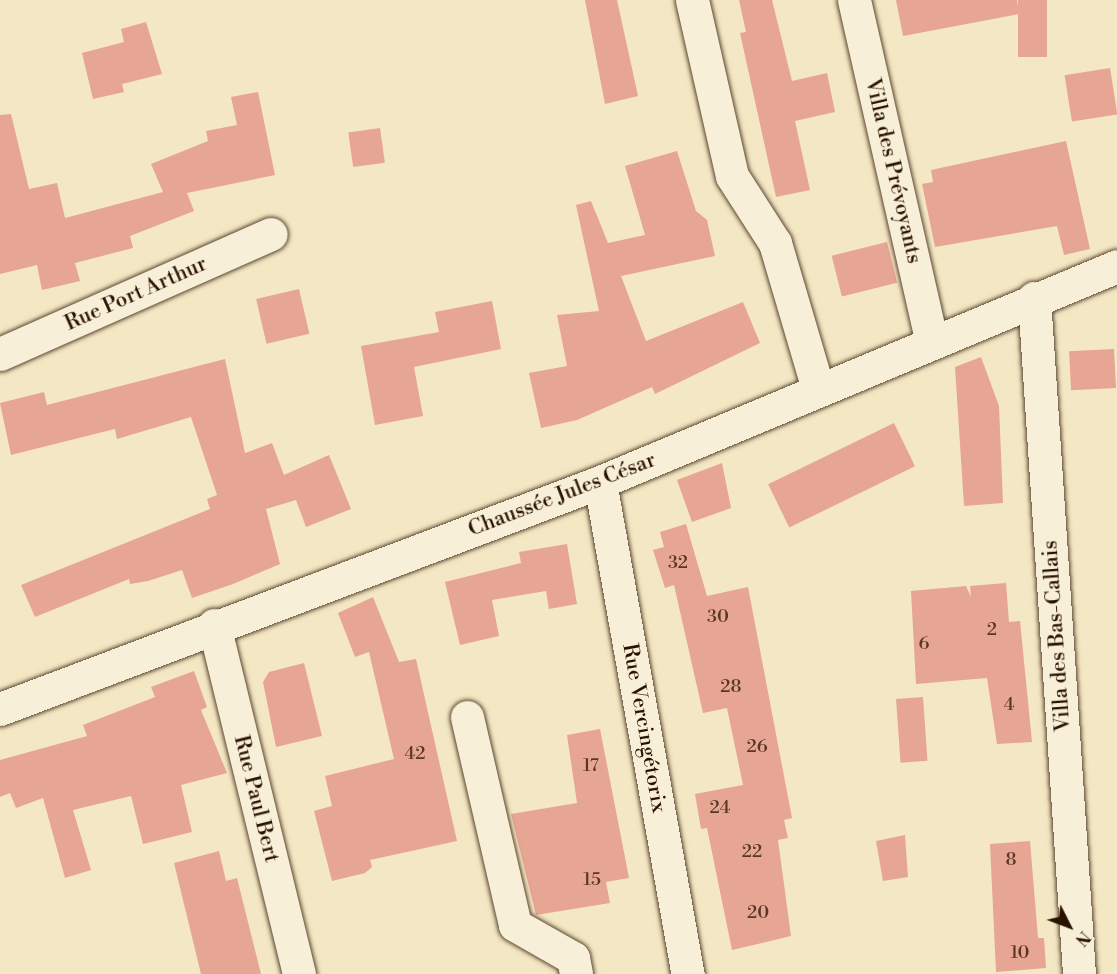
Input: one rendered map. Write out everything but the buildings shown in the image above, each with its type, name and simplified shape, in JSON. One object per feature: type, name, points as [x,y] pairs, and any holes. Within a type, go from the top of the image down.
[{"type":"street","points":[[692,0],[732,176],[776,243],[818,389]]},
{"type":"street","name":"Villa des Prévoyants","points":[[854,0],[932,342]]},
{"type":"street","name":"Rue Port Arthur","points":[[0,354],[271,234]]},
{"type":"street","name":"Chaussée Jules César","points":[[0,709],[214,625],[600,482],[1034,298],[1117,266]]},
{"type":"street","name":"Villa des Bas-Callais","points":[[1034,298],[1079,974]]},
{"type":"street","name":"Rue Vercingétorix","points":[[600,482],[688,974]]},
{"type":"street","name":"Rue Paul Bert","points":[[214,625],[299,974]]},
{"type":"street","points":[[467,717],[515,925],[573,957],[576,974]]}]
